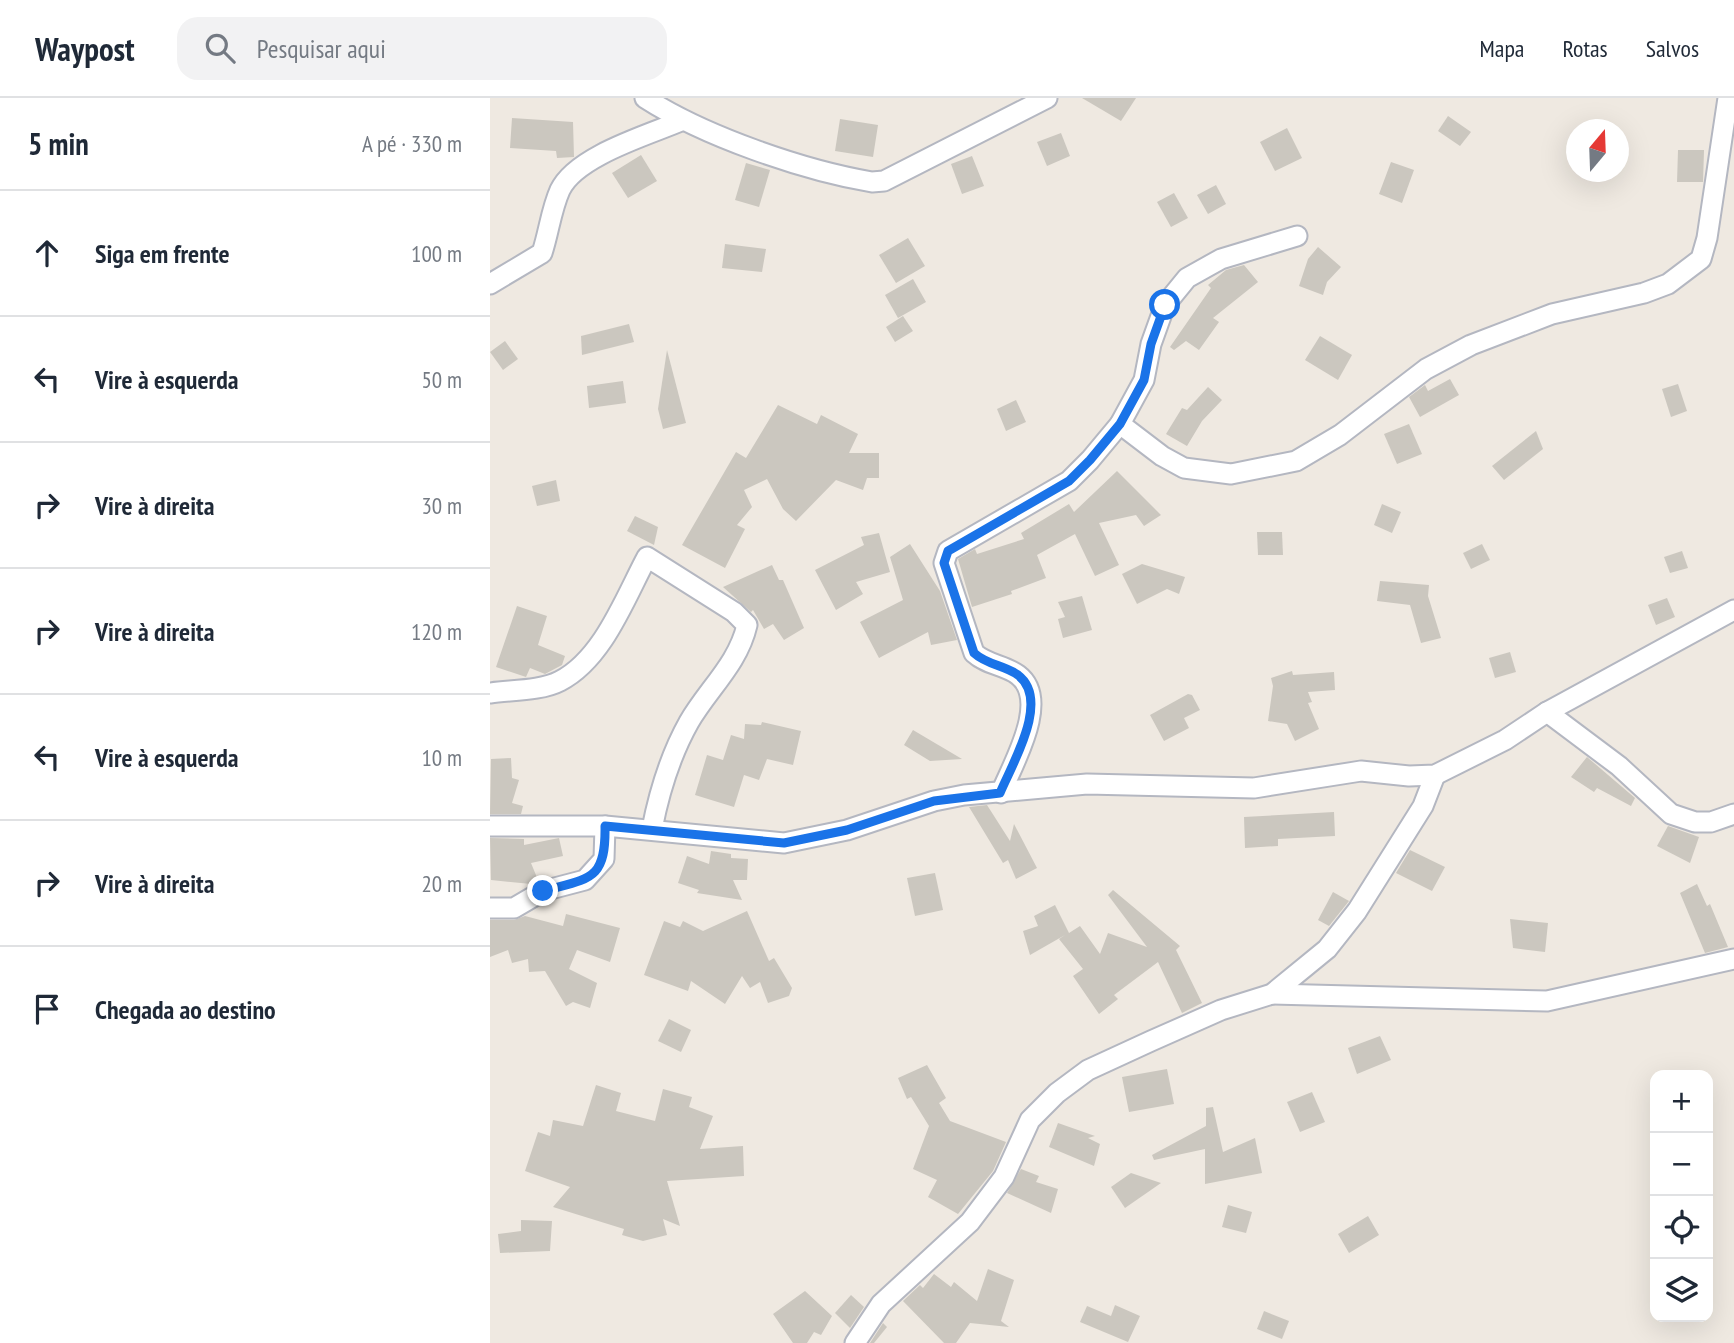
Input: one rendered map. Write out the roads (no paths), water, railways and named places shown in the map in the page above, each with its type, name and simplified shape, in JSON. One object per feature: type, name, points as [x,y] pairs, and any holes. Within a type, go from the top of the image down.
[{"type":"street","points":[[645,98],[681,121],[788,160],[872,182],[884,181],[1047,98]]},
{"type":"street","points":[[1120,424],[1162,456],[1184,468],[1230,474],[1296,461],[1340,435],[1426,369],[1471,345],[1552,314],[1644,293],[1668,284],[1689,271],[1701,259],[1726,181],[1728,98]]},
{"type":"street","points":[[490,284],[542,253],[553,210],[568,178],[612,150],[681,121]]},
{"type":"street","points":[[1000,793],[1033,710],[1021,677],[1005,667],[983,661],[974,653],[944,563],[948,551],[1069,481],[1120,424],[1144,380],[1151,344],[1165,305],[1187,278],[1221,259],[1297,236]]},
{"type":"street","points":[[490,693],[559,682],[572,672],[597,647],[647,557],[734,612],[747,625],[745,635],[726,673],[688,724],[667,775],[652,829]]},
{"type":"street","points":[[490,827],[605,826],[784,843],[847,830],[934,801],[1000,793],[1087,784],[1254,788],[1362,771],[1409,776],[1436,775],[1505,740],[1547,712],[1734,610]]},
{"type":"street","points":[[1547,712],[1619,766],[1671,814],[1695,822],[1712,822],[1734,814]]},
{"type":"street","points":[[1272,994],[1327,949],[1357,911],[1423,806],[1436,775]]},
{"type":"street","points":[[490,908],[514,908],[543,891],[585,880],[604,859],[605,826]]},
{"type":"street","points":[[855,1343],[881,1304],[970,1222],[1004,1177],[1030,1120],[1057,1093],[1088,1070],[1221,1010],[1272,994],[1547,1001],[1734,960]]}]
